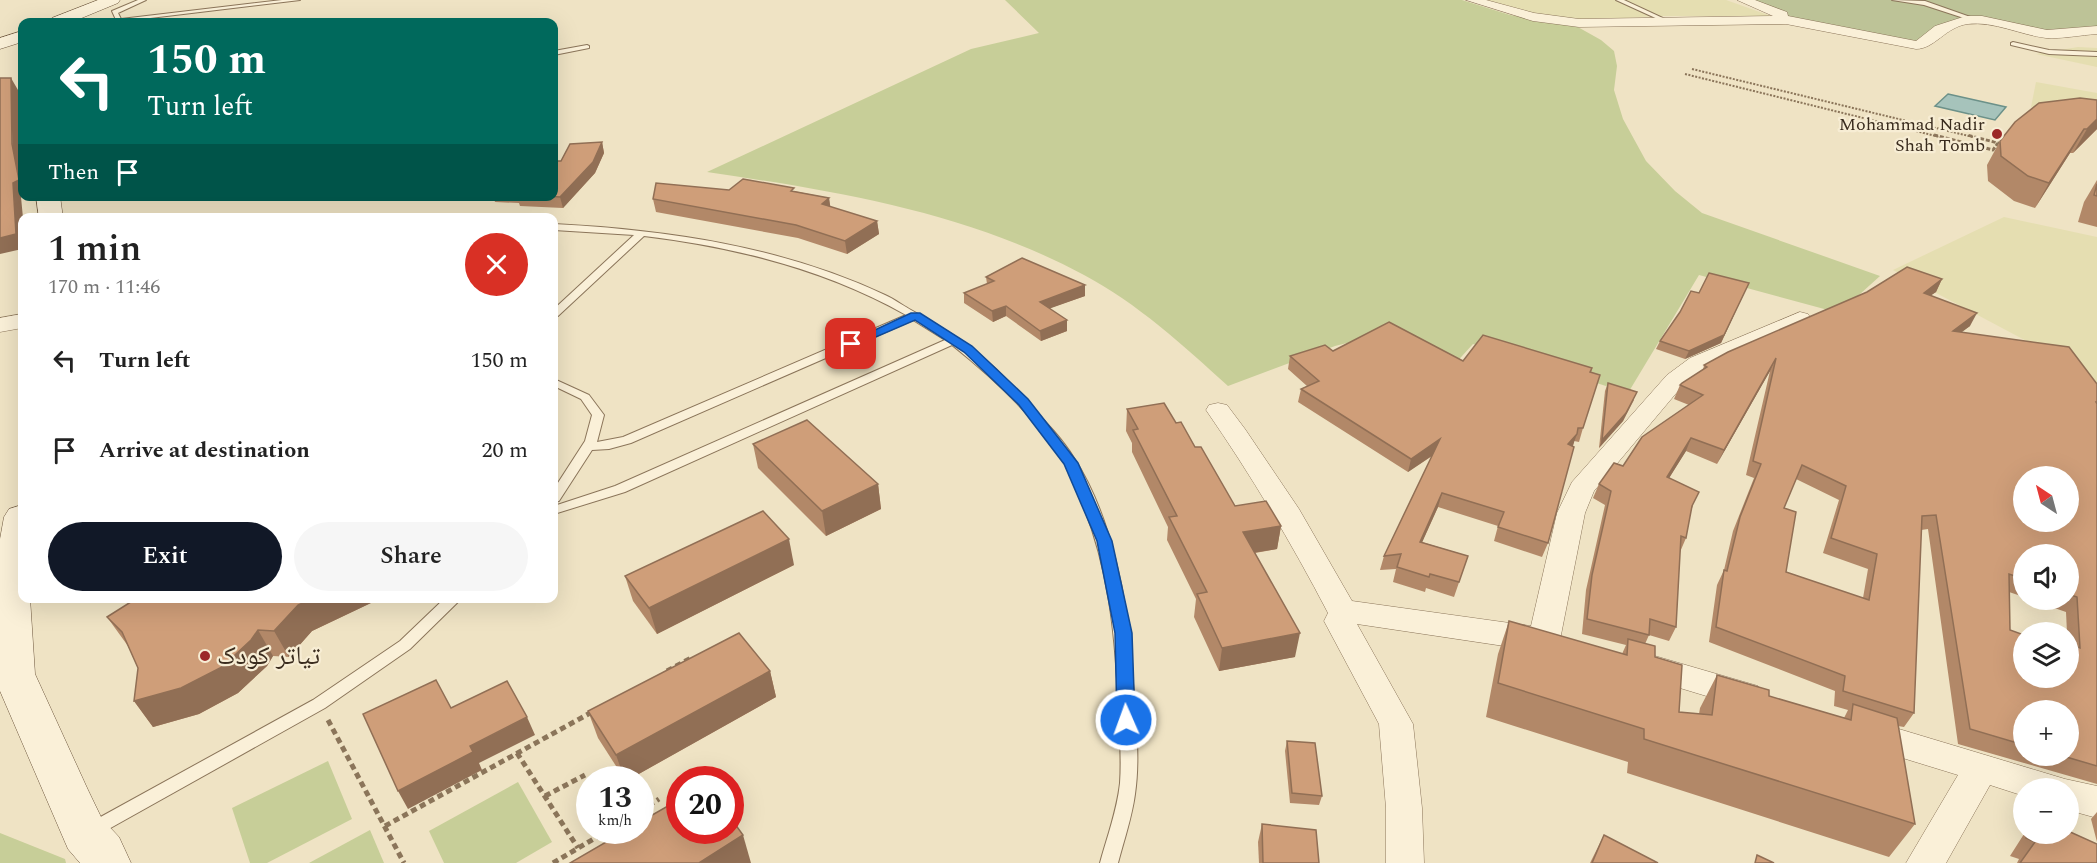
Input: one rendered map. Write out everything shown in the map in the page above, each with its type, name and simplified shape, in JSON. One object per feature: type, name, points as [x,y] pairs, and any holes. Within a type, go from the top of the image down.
[{"type":"street","points":[[68,18],[112,0]]},
{"type":"street","points":[[1472,0],[1533,17],[1579,23],[1786,20],[1916,45],[1923,45],[1940,29],[1973,19],[2047,34],[2097,30]]},
{"type":"street","points":[[1743,0],[1778,12],[1786,20]]},
{"type":"street","points":[[1544,640],[1571,513],[1582,488],[1675,380],[1698,363],[1800,319]]},
{"type":"street","points":[[0,325],[18,322]]},
{"type":"street","points":[[1218,410],[1246,448],[1310,549],[1343,613],[1340,621],[1396,724],[1404,808],[1405,863]]},
{"type":"street","points":[[18,543],[10,594],[14,675],[44,750],[96,848]]},
{"type":"street","points":[[1343,613],[1354,612],[1544,640],[1578,649]]},
{"type":"street","points":[[1623,660],[1679,674],[1780,705]]},
{"type":"street","points":[[1836,723],[2013,778]]},
{"type":"street","points":[[1925,863],[1981,769]]},
{"type":"street","points":[[2079,797],[2097,802]]},
{"type":"lane","points":[[118,18],[114,12],[143,0]]},
{"type":"lane","points":[[152,18],[297,0]]},
{"type":"lane","points":[[1619,0],[1664,20]]},
{"type":"lane","points":[[1896,0],[1925,3],[1973,19]]},
{"type":"lane","points":[[1925,3],[1933,0]]},
{"type":"lane","points":[[2013,44],[2049,52],[2097,54]]},
{"type":"lane","points":[[558,52],[587,47]]},
{"type":"lane","points":[[558,227],[616,229],[690,240],[795,264],[848,281],[915,315],[968,349],[1023,402],[1071,463],[1105,541],[1124,633],[1128,785],[1109,863]]},
{"type":"lane","points":[[558,310],[642,232]]},
{"type":"lane","points":[[588,446],[609,445],[627,440],[915,315]]},
{"type":"lane","points":[[558,509],[620,489],[954,340]]},
{"type":"lane","points":[[558,383],[585,397],[598,415],[588,446],[558,492]]},
{"type":"lane","points":[[96,848],[320,704],[405,645],[451,603]]},
{"type":"path","points":[[1685,74],[1993,150],[1998,143],[1692,69]]},
{"type":"path","points":[[662,674],[693,657]]},
{"type":"path","points":[[320,704],[404,863]]},
{"type":"path","points":[[385,826],[600,708]]},
{"type":"path","points":[[517,753],[578,848]]},
{"type":"path","points":[[544,796],[576,780]]},
{"type":"path","points":[[654,803],[659,800]]},
{"type":"path","points":[[553,863],[585,844]]},
{"type":"shaded area","points":[[1483,0],[1726,0],[1771,16],[1655,16],[1580,21],[1536,14]]},
{"type":"shaded area","points":[[2078,47],[2097,48],[2097,67],[2036,54]]},
{"type":"shaded area","points":[[2036,82],[2097,93],[2097,122],[2041,113],[2031,107]]},
{"type":"shaded area","points":[[2004,217],[2097,237],[2097,391],[2068,363],[1893,270]]},
{"type":"green space","points":[[1005,0],[1462,0],[1510,15],[1576,26],[1601,40],[1614,51],[1617,66],[1614,90],[1623,119],[1646,161],[1675,191],[1702,213],[1880,276],[1839,313],[1699,275],[1628,393],[1473,344],[1452,367],[1387,333],[1335,346],[1228,386],[1177,341],[1123,299],[1084,275],[1039,253],[994,235],[900,207],[804,187],[707,172],[971,49],[1039,33]]},
{"type":"green space","points":[[1743,0],[2097,0],[2097,30],[2057,34],[1966,20],[1923,45],[1786,20]]},
{"type":"green space","points":[[328,761],[352,819],[267,863],[250,863],[232,808]]},
{"type":"green space","points":[[518,782],[552,842],[516,863],[444,863],[429,831]]},
{"type":"green space","points":[[370,830],[384,863],[309,863]]},
{"type":"green space","points":[[0,833],[65,859],[66,863],[0,863]]},
{"type":"water","points":[[1948,94],[2006,107],[1995,120],[1935,106]]},
{"type":"building","points":[[0,78],[11,78],[12,144],[18,175],[18,180],[13,183],[16,234],[0,238]]},
{"type":"building","points":[[2080,98],[2097,100],[2097,119],[2087,129],[2084,129],[2049,183],[2028,176],[2001,156],[2000,141],[2015,122],[2039,103]]},
{"type":"building","points":[[602,142],[593,162],[558,197],[558,161],[561,161],[570,144]]},
{"type":"building","points":[[743,179],[794,188],[791,191],[829,198],[822,204],[877,221],[845,241],[796,225],[653,199],[656,183],[729,190]]},
{"type":"building","points":[[1022,258],[1085,285],[1040,302],[1067,320],[1040,331],[1006,306],[992,311],[964,293],[994,281],[986,277]]},
{"type":"building","points":[[1907,267],[1942,279],[1924,293],[1977,313],[1953,331],[2069,347],[2097,384],[2097,766],[2079,761],[2079,700],[2013,700],[2013,742],[1970,729],[1936,515],[1922,516],[1914,713],[1843,691],[1845,676],[1716,627],[1724,570],[1727,571],[1740,517],[1761,464],[1753,461],[1776,358],[1724,450],[1691,438],[1667,477],[1699,492],[1692,506],[1686,538],[1681,536],[1676,627],[1650,619],[1649,635],[1587,619],[1592,575],[1611,491],[1599,484],[1614,463],[1623,466],[1642,437],[1703,395],[1680,385],[1707,367],[1704,365],[1728,352],[1867,292]],"holes":[[[1802,465],[1846,486],[1831,538],[1877,554],[1869,600],[1786,572],[1796,512],[1784,508]],[[2013,544],[2079,544],[2079,688],[2013,688],[2013,631],[2010,630],[2009,574],[2013,575]]]},
{"type":"building","points":[[1709,273],[1749,283],[1724,335],[1689,351],[1660,341],[1691,291],[1699,293]]},
{"type":"building","points":[[1389,322],[1463,361],[1483,335],[1592,368],[1590,372],[1600,375],[1583,428],[1578,428],[1577,434],[1568,444],[1574,447],[1548,543],[1498,527],[1504,512],[1442,493],[1420,542],[1468,556],[1459,582],[1430,574],[1429,577],[1397,567],[1401,554],[1384,556],[1440,439],[1411,459],[1301,389],[1319,381],[1290,356],[1325,345],[1333,351]]},
{"type":"building","points":[[1608,383],[1637,392],[1626,413],[1602,440]]},
{"type":"building","points":[[1164,403],[1176,423],[1181,422],[1195,447],[1201,447],[1235,506],[1266,501],[1281,526],[1243,532],[1300,633],[1222,648],[1197,594],[1207,592],[1169,517],[1177,516],[1133,430],[1138,429],[1127,409]]},
{"type":"building","points":[[807,420],[878,484],[822,511],[753,444]]},
{"type":"building","points":[[763,511],[789,539],[649,608],[625,576]]},
{"type":"building","points":[[129,603],[302,603],[274,631],[258,630],[251,640],[222,667],[181,688],[134,701],[138,668],[122,632],[107,617]]},
{"type":"building","points":[[1509,621],[1627,655],[1628,639],[1655,646],[1655,657],[1682,665],[1679,712],[1712,715],[1717,675],[1769,690],[1769,696],[1851,720],[1853,704],[1897,718],[1915,824],[1644,739],[1644,729],[1498,683]]},
{"type":"building","points":[[739,633],[770,671],[616,755],[588,711]]},
{"type":"building","points":[[436,680],[451,708],[507,681],[527,717],[470,746],[473,752],[398,791],[363,714]]},
{"type":"building","points":[[1287,741],[1315,743],[1322,796],[1292,793]]},
{"type":"building","points":[[666,807],[666,844],[729,844],[699,863],[570,863],[603,844],[654,844],[654,814]]},
{"type":"building","points":[[1262,824],[1316,830],[1319,863],[1263,863]]},
{"type":"building","points":[[1604,835],[1658,863],[1592,863]]},
{"type":"building","points":[[2079,836],[2097,844],[2097,863],[2020,863],[2034,844],[2079,844]]},
{"type":"building","points":[[1757,855],[1774,863],[1755,863]]},
{"type":"place","name":"Mohammad Nadir Shah Tomb","points":[[1997,134]]},
{"type":"place","name":"تیاتر کودک","points":[[205,656]]},
{"type":"route","points":[[851,344],[915,315],[968,349],[1023,402],[1071,463],[1105,541],[1124,633],[1126,720]]}]
